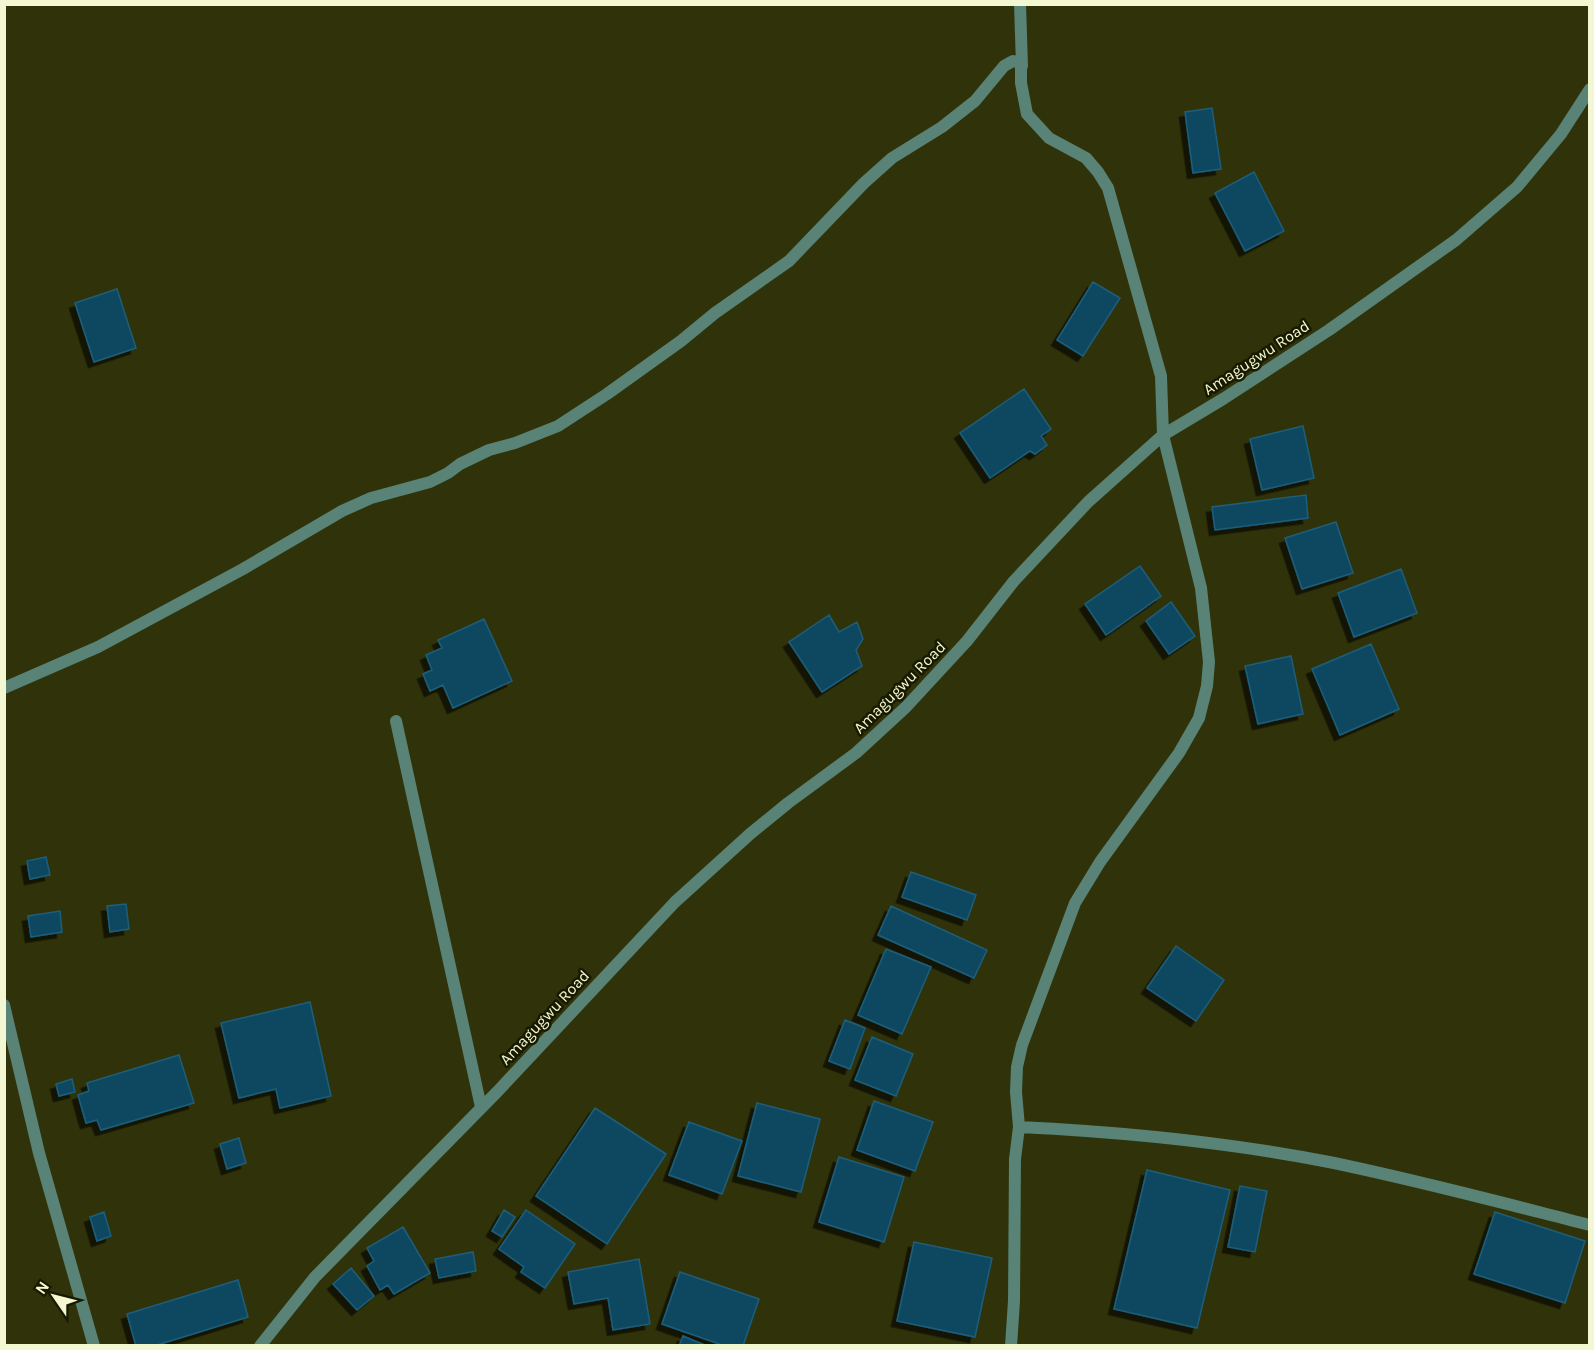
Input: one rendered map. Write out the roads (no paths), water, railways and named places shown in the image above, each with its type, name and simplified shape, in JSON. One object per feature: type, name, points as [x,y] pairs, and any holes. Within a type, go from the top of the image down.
[{"type":"street","points":[[1011,1346],[1014,1301],[1015,1159],[1019,1127],[1016,1084],[1022,1045],[1075,903],[1100,862],[1179,753],[1199,718],[1207,686],[1209,662],[1201,588],[1163,435],[1161,376],[1108,188],[1086,158],[1049,138],[1027,114],[1022,83],[1020,4]]},
{"type":"street","points":[[4,688],[98,647],[233,575],[342,511],[371,498],[430,482],[489,450],[515,443],[567,420],[681,341],[715,313],[789,261],[864,183],[892,158],[942,127],[975,101],[1004,66],[1012,61],[1021,63],[1022,66]]},
{"type":"street","name":"Amagugwu Road","points":[[260,1346],[315,1276],[481,1107],[675,902],[788,803],[856,753],[906,706],[967,641],[1014,581],[1088,502],[1163,435],[1329,330],[1456,240],[1516,187],[1561,134],[1590,89]]},
{"type":"street","points":[[396,721],[481,1107]]},
{"type":"street","points":[[4,1005],[39,1153],[94,1346]]},
{"type":"street","points":[[1019,1127],[1111,1131],[1158,1136],[1329,1162],[1590,1225]]}]
